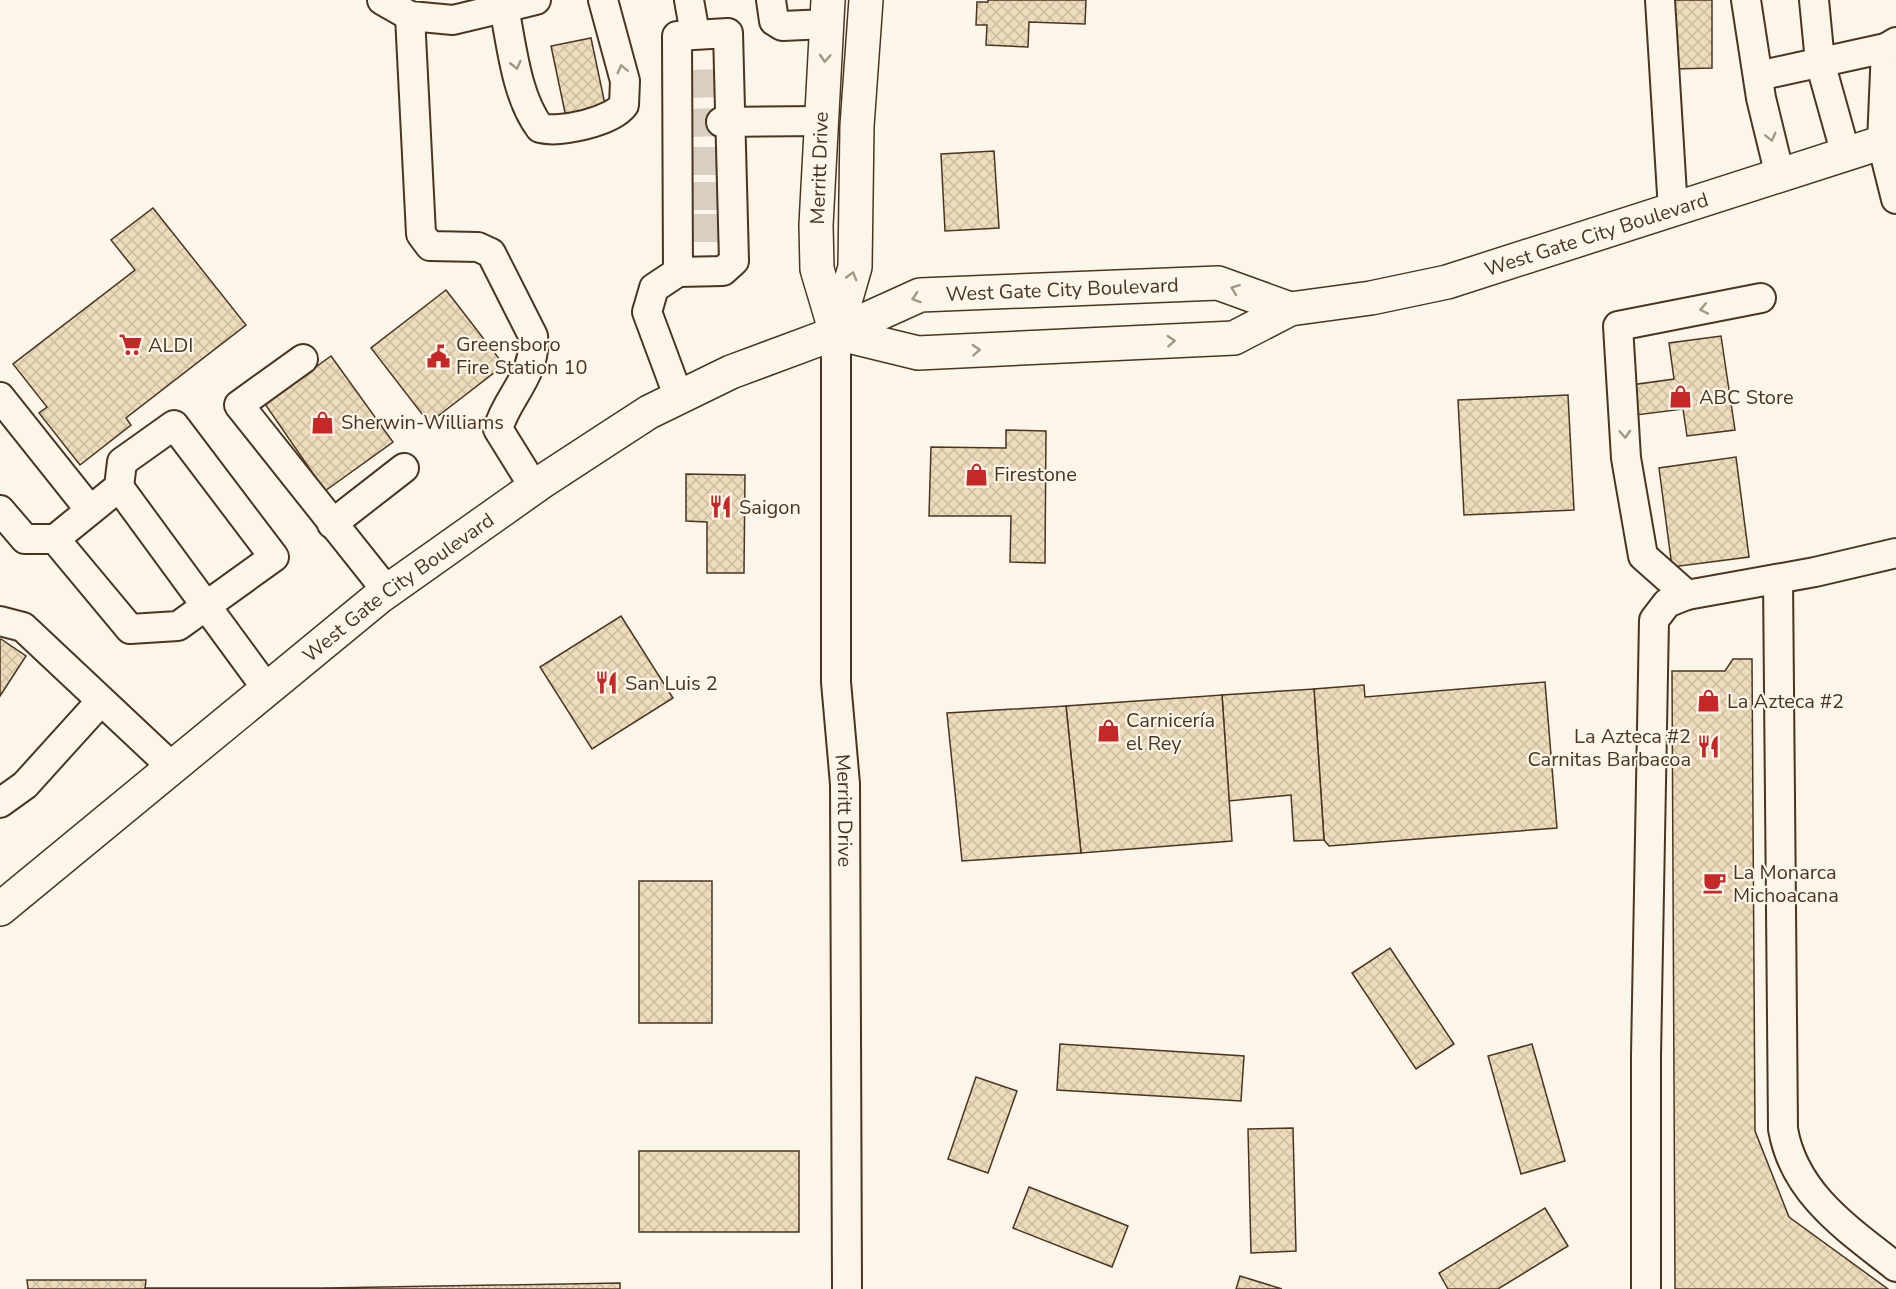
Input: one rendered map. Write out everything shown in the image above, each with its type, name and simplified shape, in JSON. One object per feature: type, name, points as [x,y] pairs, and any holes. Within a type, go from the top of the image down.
[{"type":"main road","name":"Merritt Drive","points":[[836,333],[855,267],[857,126],[866,0]]},
{"type":"main road","name":"Merritt Drive","points":[[827,12],[821,121],[818,269],[836,333]]},
{"type":"main road","name":"West Gate City Boulevard","points":[[836,333],[918,353],[1234,338],[1290,309],[1371,298],[1447,282],[1889,141]]},
{"type":"main road","name":"West Gate City Boulevard","points":[[0,909],[387,591],[534,487],[649,412],[731,372],[836,333],[920,296],[1218,283],[1290,309]]},
{"type":"street","points":[[382,0],[410,16],[453,20],[536,0]]},
{"type":"street","points":[[504,8],[520,81],[532,114],[540,128],[552,131],[579,126],[606,117],[624,105],[625,81],[603,0]]},
{"type":"street","points":[[689,0],[695,34]]},
{"type":"street","points":[[771,0],[774,21],[782,26],[827,12]]},
{"type":"street","points":[[1660,0],[1673,210]]},
{"type":"street","points":[[1746,0],[1759,87],[1780,176]]},
{"type":"street","points":[[1814,0],[1823,73],[1846,155]]},
{"type":"street","points":[[410,16],[421,234],[430,246],[478,247],[491,253],[533,336],[534,351],[518,394],[502,415],[498,429],[534,487]]},
{"type":"street","points":[[678,272],[684,228],[685,124],[677,36],[728,33],[725,83],[727,228],[734,261],[723,271],[678,272],[654,288],[647,312],[679,398]]},
{"type":"street","points":[[1759,87],[1823,73],[1891,45],[1889,141],[1896,200]]},
{"type":"street","points":[[727,123],[821,121]]},
{"type":"street","points":[[1687,595],[1643,556],[1626,458],[1618,326],[1761,298]]},
{"type":"street","name":"Merritt Drive","points":[[836,333],[836,682],[845,784],[847,1289]]},
{"type":"street","points":[[303,359],[239,405],[387,591]]},
{"type":"street","points":[[0,397],[90,510]]},
{"type":"street","points":[[55,539],[130,629],[178,627],[207,606],[274,557],[174,425],[122,462],[119,487],[207,606],[267,689]]},
{"type":"street","points":[[332,524],[404,468]]},
{"type":"street","points":[[0,510],[25,539],[55,539],[119,487]]},
{"type":"street","points":[[1646,1289],[1646,1055],[1654,621],[1668,603],[1687,595],[1778,579],[1896,553]]},
{"type":"street","points":[[1778,579],[1784,1137],[1799,1176],[1812,1196],[1896,1267]]},
{"type":"street","points":[[0,621],[23,627],[172,767]]},
{"type":"street","points":[[0,803],[25,785],[101,700]]},
{"type":"building","points":[[988,0],[1086,0],[1085,24],[1029,22],[1028,47],[986,45],[987,25],[976,25],[977,2],[988,2]]},
{"type":"building","points":[[1674,0],[1712,0],[1712,68],[1674,69]]},
{"type":"building","points":[[591,38],[607,114],[567,122],[551,46]]},
{"type":"building","points":[[994,151],[999,228],[945,231],[941,154]]},
{"type":"building","name":"ALDI","points":[[153,208],[246,325],[126,418],[131,425],[80,465],[39,413],[47,407],[13,364],[135,270],[111,240]]},
{"type":"building","name":"Greensboro Fire Station 10","points":[[446,290],[504,365],[429,423],[371,348]]},
{"type":"building","name":"ABC Store","points":[[1721,336],[1735,430],[1687,436],[1683,409],[1636,415],[1631,385],[1674,379],[1669,343]]},
{"type":"building","points":[[331,356],[393,442],[325,491],[265,404]]},
{"type":"building","points":[[1568,395],[1574,510],[1464,515],[1458,400]]},
{"type":"building","points":[[1006,430],[1046,431],[1045,563],[1010,562],[1011,516],[929,516],[931,447],[1006,448]]},
{"type":"building","points":[[1736,457],[1749,557],[1672,567],[1659,468]]},
{"type":"building","points":[[686,474],[745,475],[744,573],[707,573],[707,522],[686,521]]},
{"type":"building","name":"San Luis 2","points":[[621,616],[673,698],[592,749],[540,667]]},
{"type":"building","points":[[0,640],[26,656],[0,696]]},
{"type":"building","points":[[1733,659],[1752,659],[1755,1131],[1789,1217],[1888,1289],[1675,1289],[1672,671],[1725,671]]},
{"type":"building","points":[[1545,682],[1557,828],[1329,846],[1324,840],[1314,689],[1364,685],[1365,697]]},
{"type":"building","points":[[1314,689],[1324,840],[1294,841],[1291,795],[1229,801],[1222,695]]},
{"type":"building","points":[[1222,695],[1232,841],[1081,853],[1066,706]]},
{"type":"building","points":[[1066,706],[1081,853],[962,861],[947,713]]},
{"type":"building","points":[[639,881],[712,881],[712,1023],[639,1023]]},
{"type":"building","points":[[1390,948],[1454,1044],[1416,1069],[1352,973]]},
{"type":"building","points":[[1060,1044],[1244,1056],[1241,1101],[1057,1090]]},
{"type":"building","points":[[1532,1044],[1565,1161],[1521,1174],[1488,1056]]},
{"type":"building","points":[[976,1077],[1017,1091],[988,1173],[948,1159]]},
{"type":"building","points":[[1293,1128],[1296,1251],[1251,1253],[1248,1129]]},
{"type":"building","points":[[639,1151],[799,1151],[799,1232],[639,1232]]},
{"type":"building","points":[[1029,1187],[1128,1226],[1112,1267],[1013,1228]]},
{"type":"building","points":[[1545,1208],[1568,1246],[1498,1289],[1448,1289],[1439,1273]]},
{"type":"building","points":[[1240,1276],[1282,1289],[1236,1289]]},
{"type":"building","points":[[27,1280],[146,1280],[145,1289],[28,1289]]},
{"type":"building","points":[[620,1283],[620,1289],[326,1289],[326,1288]]},
{"type":"building","points":[[326,1288],[326,1289],[145,1289]]},
{"type":"tunnel","points":[[689,84],[719,83]]},
{"type":"tunnel","points":[[691,123],[721,122]]},
{"type":"tunnel","points":[[691,161],[721,161]]},
{"type":"tunnel","points":[[691,196],[721,196]]},
{"type":"tunnel","points":[[690,228],[720,228]]},
{"type":"place","name":"ALDI","points":[[130,345]]},
{"type":"place","name":"Greensboro Fire Station 10","points":[[438,356]]},
{"type":"place","name":"ABC Store","points":[[1681,397]]},
{"type":"place","name":"Sherwin-Williams","points":[[323,422]]},
{"type":"place","name":"Firestone","points":[[976,474]]},
{"type":"place","name":"Saigon","points":[[721,507]]},
{"type":"place","name":"San Luis 2","points":[[607,683]]},
{"type":"place","name":"La Azteca #2","points":[[1709,701]]},
{"type":"place","name":"Carnicería el Rey","points":[[1108,731]]},
{"type":"place","name":"La Azteca #2 Carnitas Barbacoa","points":[[1709,747]]},
{"type":"place","name":"La Monarca Michoacana","points":[[1715,883]]}]
